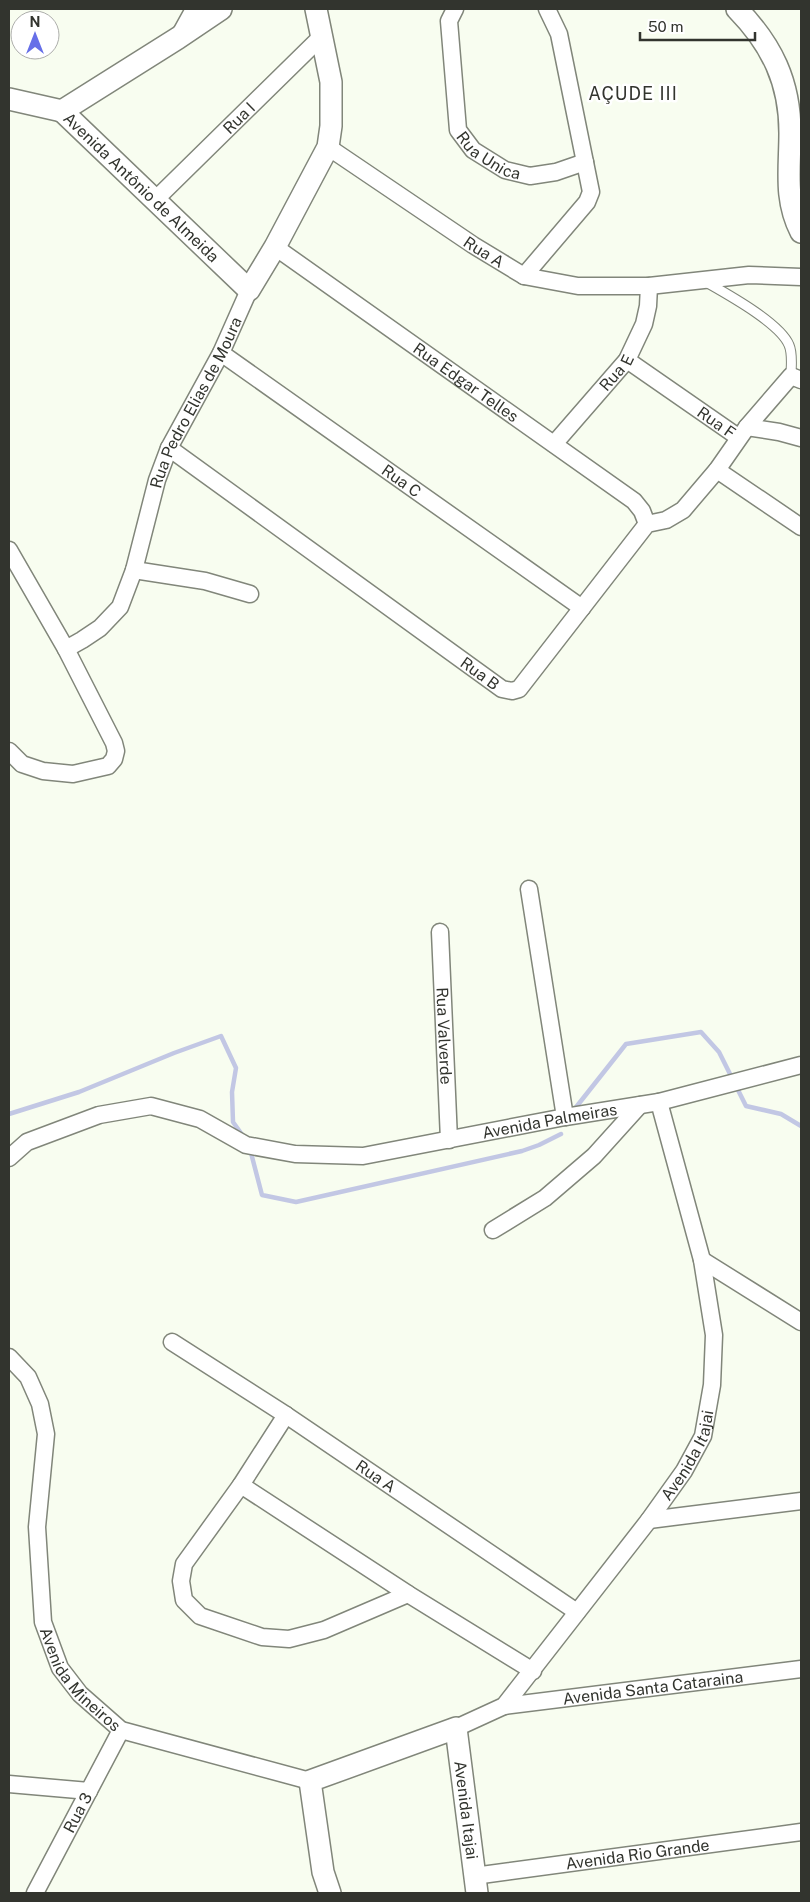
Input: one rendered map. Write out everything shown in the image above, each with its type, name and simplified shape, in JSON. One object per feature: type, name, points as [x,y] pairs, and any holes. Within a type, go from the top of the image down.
[{"type":"street","points":[[178,38],[194,9]]},
{"type":"street","name":"Avenida Antônio de Almeida","points":[[221,9],[62,111],[249,290]]},
{"type":"street","points":[[316,9],[331,82],[332,126],[328,147]]},
{"type":"street","name":"Rua Unica","points":[[455,9],[449,21],[458,130],[473,150],[505,170],[530,176],[556,172],[585,162]]},
{"type":"street","points":[[524,276],[587,202],[591,192],[559,34],[547,9]]},
{"type":"street","points":[[738,9],[754,26],[776,61],[785,86],[790,124],[789,180],[792,211],[801,232]]},
{"type":"street","name":"Rua I","points":[[156,199],[322,36]]},
{"type":"street","points":[[9,99],[62,111]]},
{"type":"street","name":"Rua Pedro Elias de Moura","points":[[66,649],[100,628],[120,607],[134,570],[157,480],[169,448],[221,353],[249,290],[276,247],[328,147]]},
{"type":"street","name":"Rua A","points":[[328,147],[473,245],[524,276],[578,286],[649,286],[749,275],[801,277]]},
{"type":"street","name":"Rua Edgar Telles","points":[[276,247],[634,500],[647,524]]},
{"type":"street","name":"Rua E","points":[[554,444],[627,360],[644,324],[648,306],[649,286]]},
{"type":"street","name":"Rua C","points":[[221,353],[582,608]]},
{"type":"street","name":"Rua F","points":[[627,360],[742,432],[796,378]]},
{"type":"street","points":[[647,524],[666,520],[683,510],[717,470],[742,432],[779,432],[801,438]]},
{"type":"street","name":"Rua B","points":[[169,448],[502,689],[512,691],[519,689],[647,524]]},
{"type":"street","points":[[717,470],[801,527]]},
{"type":"street","points":[[9,550],[66,649],[116,751],[114,759],[108,766],[73,774],[43,771],[22,764],[9,751]]},
{"type":"street","points":[[134,570],[205,581],[250,594]]},
{"type":"street","points":[[529,889],[566,1117]]},
{"type":"street","name":"Rua Valverde","points":[[440,932],[449,1140]]},
{"type":"street","name":"Avenida Palmeiras","points":[[9,1158],[27,1142],[90,1118],[151,1106],[200,1119],[246,1145],[295,1154],[363,1156],[566,1117],[659,1102],[801,1064]]},
{"type":"street","name":"Avenida Itajai","points":[[310,1781],[456,1728],[504,1706],[649,1520],[684,1471],[703,1436],[712,1385],[714,1335],[702,1260],[659,1102]]},
{"type":"street","points":[[493,1230],[545,1198],[594,1156],[640,1105]]},
{"type":"street","points":[[702,1260],[801,1322]]},
{"type":"street","name":"Rua A","points":[[172,1342],[286,1416],[577,1612]]},
{"type":"street","name":"Avenida Mineiros","points":[[9,1356],[28,1377],[40,1404],[46,1434],[37,1527],[43,1622],[60,1668],[80,1694],[121,1730],[310,1781]]},
{"type":"street","points":[[286,1416],[241,1485],[184,1564],[180,1581],[184,1600],[200,1616],[262,1637],[289,1639],[324,1630],[408,1594]]},
{"type":"street","points":[[241,1485],[408,1594],[533,1671]]},
{"type":"street","points":[[649,1520],[801,1501]]},
{"type":"street","name":"Avenida Santa Cataraina","points":[[504,1706],[801,1669]]},
{"type":"street","name":"Avenida Itajai","points":[[456,1728],[476,1884]]},
{"type":"street","name":"Rua 3","points":[[35,1893],[121,1730]]},
{"type":"street","points":[[310,1781],[323,1872],[330,1893]]},
{"type":"street","points":[[9,1784],[89,1791]]},
{"type":"street","name":"Avenida Rio Grande","points":[[476,1884],[801,1832]]},
{"type":"lane","points":[[702,280],[758,315],[783,334],[790,346],[796,378]]},
{"type":"waterway","points":[[573,1111],[626,1044],[701,1032],[719,1052],[746,1106],[781,1114],[801,1126]]},
{"type":"waterway","points":[[9,1114],[79,1092],[221,1036],[236,1068],[232,1092],[233,1122],[243,1136]]},
{"type":"waterway","points":[[250,1149],[262,1195],[296,1202],[522,1151],[561,1134]]},
{"type":"district","name":"AÇUDE III","points":[[633,94]]}]
